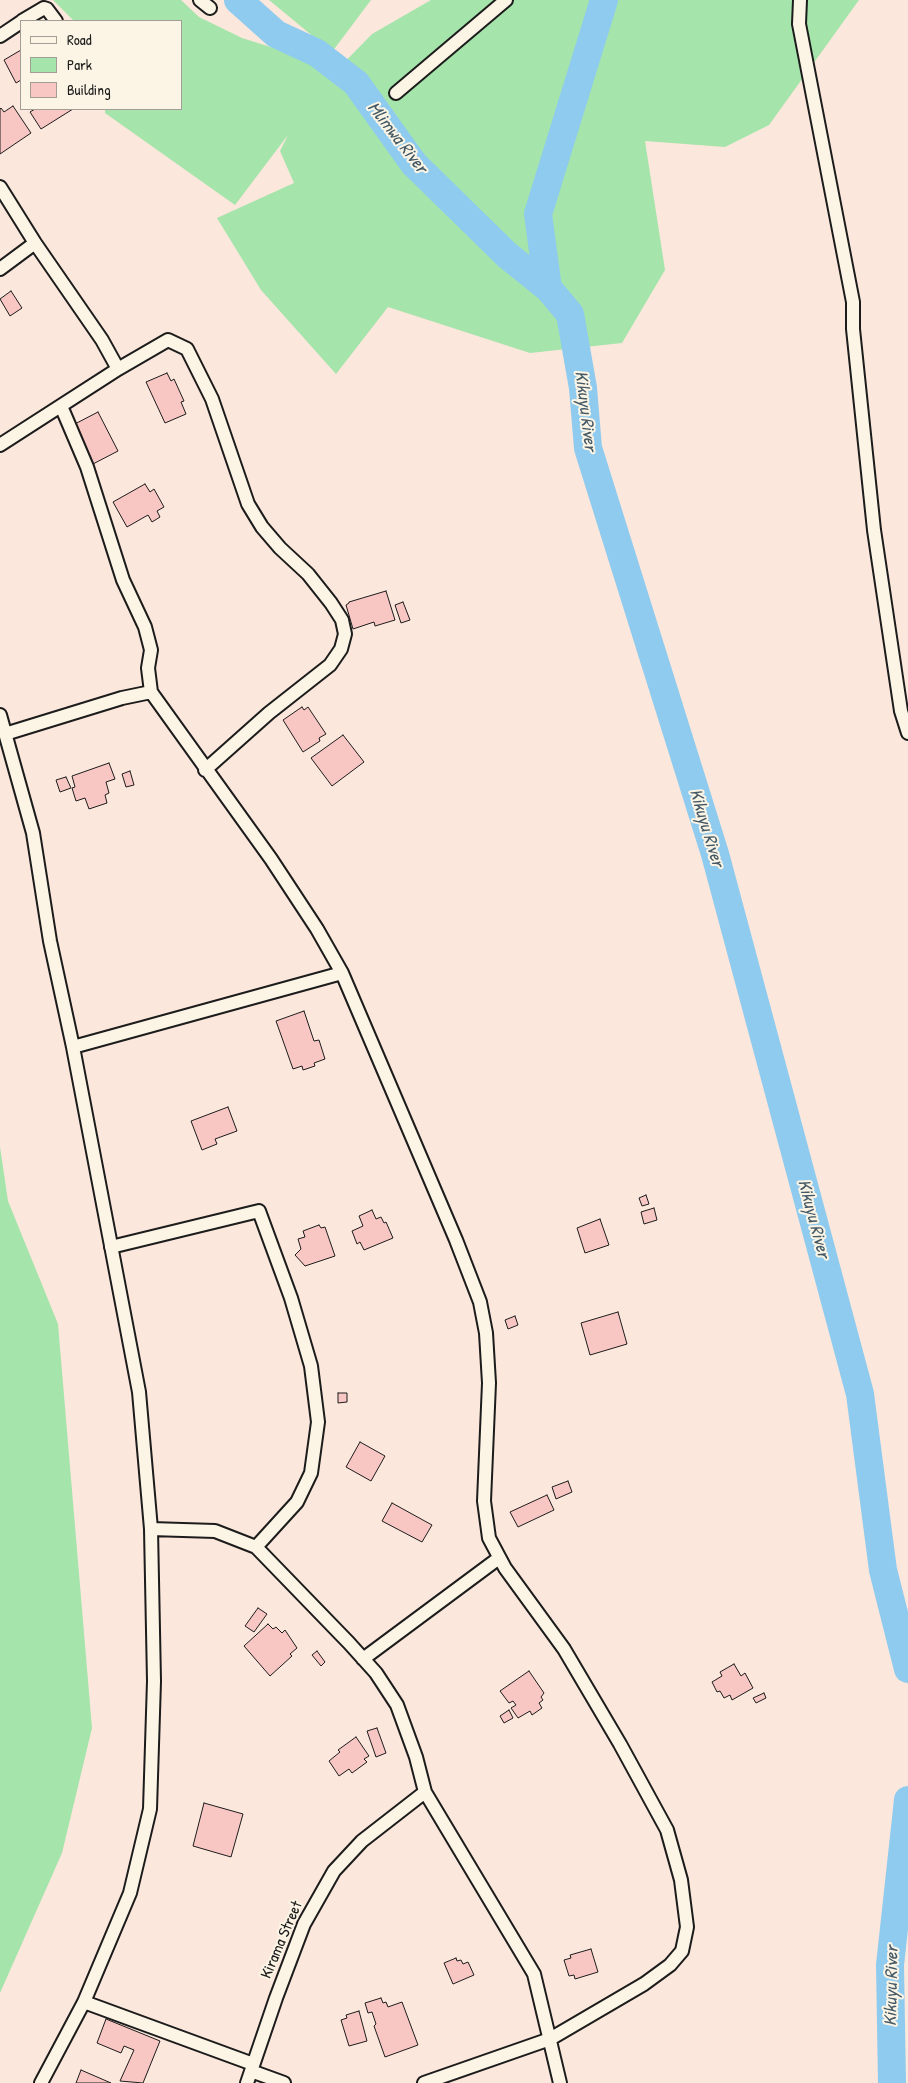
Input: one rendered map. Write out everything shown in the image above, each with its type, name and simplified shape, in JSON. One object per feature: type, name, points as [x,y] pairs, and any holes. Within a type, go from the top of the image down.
[{"type":"street","points":[[396,93],[506,0]]},
{"type":"street","points":[[800,0],[799,24],[853,302],[853,330],[874,530],[901,711],[908,733]]},
{"type":"street","points":[[24,20],[44,8],[47,8],[55,20]]},
{"type":"street","points":[[0,36],[20,22]]},
{"type":"street","points":[[0,187],[35,243],[102,340],[118,369]]},
{"type":"street","points":[[0,269],[35,243]]},
{"type":"street","points":[[0,445],[118,369],[168,340],[187,349],[212,399],[248,504],[262,527],[280,548],[308,574],[332,602],[342,620],[346,634],[341,650],[330,664],[269,713],[205,770]]},
{"type":"street","points":[[60,406],[87,467],[123,580],[145,627],[151,650],[148,668],[151,692],[205,770],[271,859],[317,930],[342,973],[456,1240],[480,1302],[486,1333],[489,1383],[484,1501],[488,1538],[564,1649],[668,1830],[681,1880],[687,1927],[682,1951],[670,1965],[644,1984],[550,2039],[424,2083]]},
{"type":"street","points":[[5,734],[122,698],[151,692]]},
{"type":"street","points":[[0,715],[33,833],[50,941],[73,1048],[139,1392],[151,1529],[154,1680],[150,1809],[130,1893],[84,2002],[40,2083]]},
{"type":"street","points":[[73,1048],[342,973]]},
{"type":"street","points":[[111,1247],[259,1211],[291,1298],[311,1366],[318,1422],[311,1473],[297,1502],[256,1547]]},
{"type":"street","points":[[151,1529],[216,1530],[256,1547],[376,1673],[397,1705],[416,1757],[425,1792],[534,1974],[560,2083]]},
{"type":"street","points":[[363,1659],[500,1558]]},
{"type":"street","name":"Kirama Street","points":[[247,2083],[304,1924],[334,1871],[362,1841],[425,1792]]},
{"type":"street","points":[[84,2002],[252,2067],[284,2083]]},
{"type":"green space","points":[[53,0],[181,0],[199,17],[242,38],[296,55],[330,77],[372,34],[431,0],[859,0],[769,125],[725,147],[645,141],[665,270],[622,343],[530,353],[388,307],[336,374],[261,290],[217,218],[294,183],[280,151],[288,135],[235,205],[105,113],[105,110],[182,110],[182,20],[73,20]]},
{"type":"green space","points":[[269,0],[371,0],[332,52]]},
{"type":"green space","points":[[0,1147],[8,1201],[58,1324],[92,1728],[62,1853],[0,1993]]},
{"type":"building","points":[[20,51],[20,81],[16,83],[4,60]]},
{"type":"building","points":[[13,106],[31,133],[0,154],[0,109],[4,112]]},
{"type":"building","points":[[33,110],[71,110],[41,129],[30,112]]},
{"type":"building","points":[[11,291],[22,308],[10,316],[0,299]]},
{"type":"building","points":[[167,373],[171,381],[174,379],[184,401],[181,402],[186,414],[165,423],[146,382]]},
{"type":"building","points":[[98,412],[118,451],[91,465],[71,426]]},
{"type":"building","points":[[145,484],[150,492],[154,489],[164,507],[157,511],[160,517],[152,522],[148,515],[127,527],[113,502]]},
{"type":"building","points":[[386,591],[395,620],[375,626],[374,622],[353,629],[346,605],[349,602]]},
{"type":"building","points":[[403,602],[410,620],[401,623],[395,605]]},
{"type":"building","points":[[302,707],[304,710],[308,707],[326,734],[319,738],[320,741],[303,752],[283,720]]},
{"type":"building","points":[[343,735],[364,762],[332,786],[311,758]]},
{"type":"building","points":[[109,763],[115,779],[106,782],[109,793],[105,795],[107,803],[89,809],[85,798],[76,801],[72,788],[75,787],[72,776]]},
{"type":"building","points":[[130,771],[134,785],[126,787],[122,774]]},
{"type":"building","points":[[66,777],[71,788],[60,792],[56,780]]},
{"type":"building","points":[[304,1011],[314,1041],[319,1040],[325,1059],[314,1063],[315,1066],[303,1070],[302,1066],[293,1069],[276,1021]]},
{"type":"building","points":[[228,1107],[237,1131],[215,1139],[217,1144],[202,1150],[191,1121]]},
{"type":"building","points":[[646,1195],[649,1204],[642,1206],[639,1198]]},
{"type":"building","points":[[654,1208],[657,1220],[644,1224],[641,1212]]},
{"type":"building","points":[[372,1210],[376,1219],[381,1217],[384,1223],[386,1222],[393,1238],[364,1250],[360,1242],[357,1244],[352,1231],[363,1226],[359,1216]]},
{"type":"building","points":[[600,1219],[609,1245],[585,1253],[577,1228]]},
{"type":"building","points":[[319,1225],[321,1228],[325,1227],[335,1256],[305,1266],[295,1255],[301,1249],[298,1239],[305,1237],[303,1231]]},
{"type":"building","points":[[618,1312],[627,1344],[590,1355],[581,1323]]},
{"type":"building","points":[[515,1316],[518,1325],[508,1329],[505,1320]]},
{"type":"building","points":[[338,1393],[347,1393],[347,1402],[338,1403]]},
{"type":"building","points":[[360,1442],[385,1456],[371,1481],[346,1467]]},
{"type":"building","points":[[568,1481],[572,1492],[556,1499],[552,1487]]},
{"type":"building","points":[[547,1495],[554,1510],[518,1527],[510,1512]]},
{"type":"building","points":[[392,1503],[432,1525],[422,1542],[382,1521]]},
{"type":"building","points":[[258,1608],[267,1614],[254,1632],[245,1626]]},
{"type":"building","points":[[268,1624],[273,1629],[276,1627],[282,1633],[285,1630],[297,1648],[290,1654],[292,1656],[270,1676],[244,1646]]},
{"type":"building","points":[[317,1651],[325,1662],[321,1666],[312,1655]]},
{"type":"building","points":[[734,1664],[741,1676],[745,1673],[753,1688],[732,1700],[730,1695],[724,1698],[720,1691],[717,1692],[712,1682],[722,1676],[720,1672]]},
{"type":"building","points":[[529,1671],[544,1693],[541,1697],[543,1700],[539,1703],[542,1708],[532,1715],[530,1711],[518,1718],[511,1708],[516,1705],[513,1701],[509,1703],[500,1691]]},
{"type":"building","points":[[764,1693],[766,1698],[756,1703],[753,1698]]},
{"type":"building","points":[[509,1710],[513,1718],[504,1723],[500,1716]]},
{"type":"building","points":[[377,1728],[386,1753],[376,1757],[367,1731]]},
{"type":"building","points":[[356,1737],[369,1756],[364,1759],[367,1762],[352,1773],[349,1769],[339,1776],[329,1761],[340,1752],[338,1750]]},
{"type":"building","points":[[204,1803],[243,1814],[231,1857],[193,1846]]},
{"type":"building","points":[[591,1949],[598,1972],[575,1979],[574,1975],[569,1976],[564,1960],[571,1958],[570,1955]]},
{"type":"building","points":[[456,1958],[457,1961],[461,1960],[463,1964],[468,1962],[474,1975],[453,1984],[444,1963]]},
{"type":"building","points":[[381,1998],[388,2007],[402,2002],[418,2045],[385,2057],[374,2026],[376,2024],[372,2012],[368,2013],[365,2003]]},
{"type":"building","points":[[359,2011],[367,2041],[349,2046],[341,2020],[347,2018],[346,2015]]},
{"type":"building","points":[[106,2019],[160,2041],[143,2083],[120,2081],[134,2050],[124,2046],[121,2053],[97,2043]]},
{"type":"building","points":[[81,2070],[111,2083],[76,2083]]},
{"type":"waterway","name":"Mlimwa River","points":[[238,0],[276,34],[317,53],[356,83],[414,164],[507,255],[548,288]]},
{"type":"waterway","name":"Kikuyu River","points":[[604,0],[538,214],[548,288],[570,314],[583,388],[588,448],[715,854],[860,1394],[883,1570],[908,1669]]},
{"type":"waterway","name":"Kikuyu River","points":[[892,2083],[890,1965],[908,1800]]}]
